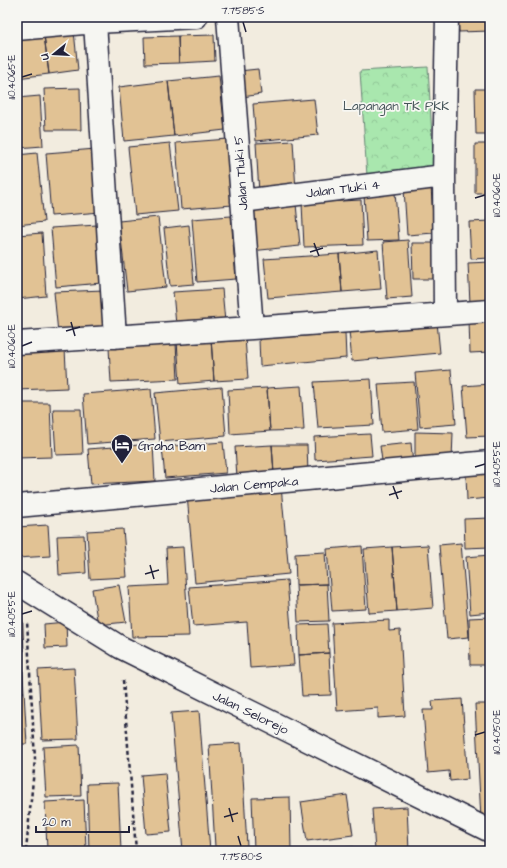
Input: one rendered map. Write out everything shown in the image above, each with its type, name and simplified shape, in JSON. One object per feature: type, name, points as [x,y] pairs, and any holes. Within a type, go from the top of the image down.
[{"type":"street","points":[[17,29],[95,22],[196,17]]},
{"type":"street","name":"Jalan Tluki 5","points":[[228,17],[252,328]]},
{"type":"street","points":[[445,314],[444,176],[447,17]]},
{"type":"street","points":[[95,22],[115,337]]},
{"type":"street","name":"Jalan Tluki 4","points":[[242,200],[444,176]]},
{"type":"street","points":[[17,343],[490,311]]},
{"type":"street","name":"Jalan Cempaka","points":[[17,506],[490,462]]},
{"type":"street","name":"Jalan Selorejo","points":[[21,586],[120,647],[490,831]]},
{"type":"path","points":[[21,586],[35,759],[26,851]]},
{"type":"path","points":[[120,647],[136,851]]},
{"type":"green space","name":"Lapangan TK PKK","points":[[428,67],[434,172],[367,176],[360,71]]},
{"type":"building","points":[[458,17],[490,17],[490,31],[459,32]]},
{"type":"building","points":[[74,31],[78,70],[49,74],[44,35]]},
{"type":"building","points":[[44,35],[49,74],[17,78],[17,38]]},
{"type":"building","points":[[214,35],[215,61],[179,63],[178,36]]},
{"type":"building","points":[[178,36],[179,63],[145,64],[144,37]]},
{"type":"building","points":[[258,69],[261,94],[243,97],[239,71]]},
{"type":"building","points":[[219,76],[225,130],[174,136],[168,81]]},
{"type":"building","points":[[168,81],[174,136],[124,141],[119,87]]},
{"type":"building","points":[[80,88],[81,130],[46,130],[44,89]]},
{"type":"building","points":[[475,89],[490,89],[490,134],[476,134]]},
{"type":"building","points":[[40,96],[43,146],[17,148],[17,98]]},
{"type":"building","points":[[314,99],[318,135],[256,141],[253,104]]},
{"type":"building","points":[[228,139],[233,205],[181,209],[176,143]]},
{"type":"building","points":[[293,141],[296,191],[259,193],[256,143]]},
{"type":"building","points":[[170,143],[178,211],[135,215],[128,147]]},
{"type":"building","points":[[475,144],[490,144],[490,193],[475,193]]},
{"type":"building","points":[[96,149],[101,212],[51,216],[46,153]]},
{"type":"building","points":[[37,153],[44,222],[17,225],[17,155]]},
{"type":"building","points":[[431,187],[434,233],[407,235],[404,189]]},
{"type":"building","points":[[395,193],[399,240],[367,241],[364,195]]},
{"type":"building","points":[[361,200],[363,245],[304,247],[302,203]]},
{"type":"building","points":[[296,204],[300,246],[251,251],[247,208]]},
{"type":"building","points":[[231,216],[236,279],[197,282],[192,219]]},
{"type":"building","points":[[158,217],[166,287],[127,291],[119,221]]},
{"type":"building","points":[[490,221],[490,258],[471,259],[469,222]]},
{"type":"building","points":[[97,225],[102,283],[56,287],[51,228]]},
{"type":"building","points":[[189,225],[194,284],[170,286],[164,228]]},
{"type":"building","points":[[42,233],[46,296],[17,299],[17,235]]},
{"type":"building","points":[[408,240],[412,297],[387,299],[383,242]]},
{"type":"building","points":[[412,243],[433,243],[435,279],[413,279]]},
{"type":"building","points":[[378,250],[381,289],[342,292],[339,254]]},
{"type":"building","points":[[339,254],[342,292],[268,298],[264,259]]},
{"type":"building","points":[[490,262],[490,302],[470,303],[468,263]]},
{"type":"building","points":[[222,289],[225,322],[176,325],[173,292]]},
{"type":"building","points":[[104,290],[107,332],[58,333],[54,292]]},
{"type":"building","points":[[469,320],[490,320],[490,352],[470,353]]},
{"type":"building","points":[[437,322],[440,353],[352,361],[349,331]]},
{"type":"building","points":[[345,333],[346,358],[260,366],[259,339]]},
{"type":"building","points":[[245,337],[248,379],[214,381],[211,339]]},
{"type":"building","points":[[211,339],[214,381],[180,384],[177,341]]},
{"type":"building","points":[[176,344],[178,379],[111,382],[109,348]]},
{"type":"building","points":[[65,349],[67,388],[17,390],[17,352]]},
{"type":"building","points":[[451,370],[456,424],[420,427],[415,373]]},
{"type":"building","points":[[371,379],[374,425],[318,428],[314,382]]},
{"type":"building","points":[[414,382],[418,429],[382,432],[378,384]]},
{"type":"building","points":[[490,384],[490,436],[467,437],[463,386]]},
{"type":"building","points":[[301,386],[304,430],[270,431],[267,388]]},
{"type":"building","points":[[222,387],[226,436],[160,442],[155,393]]},
{"type":"building","points":[[267,388],[270,431],[230,434],[228,390]]},
{"type":"building","points":[[151,389],[155,439],[87,444],[83,394]]},
{"type":"building","points":[[17,403],[50,403],[52,457],[17,458]]},
{"type":"building","points":[[53,409],[81,409],[83,454],[56,455]]},
{"type":"building","points":[[415,432],[453,433],[452,460],[415,460]]},
{"type":"building","points":[[370,434],[372,456],[315,460],[314,437]]},
{"type":"building","points":[[223,442],[226,473],[165,478],[162,447]]},
{"type":"building","points":[[411,443],[413,465],[383,468],[380,446]]},
{"type":"building","name":"Graha Bam","points":[[153,444],[155,481],[91,484],[88,449]]},
{"type":"building","points":[[272,445],[274,474],[237,477],[235,447]]},
{"type":"building","points":[[272,445],[307,445],[308,473],[274,474]]},
{"type":"building","points":[[490,474],[490,498],[467,500],[466,475]]},
{"type":"building","points":[[281,486],[289,574],[195,583],[187,495]]},
{"type":"building","points":[[490,518],[490,547],[465,548],[464,519]]},
{"type":"building","points":[[48,525],[50,556],[17,558],[17,527]]},
{"type":"building","points":[[123,529],[127,577],[90,579],[87,531]]},
{"type":"building","points":[[84,535],[86,573],[59,575],[57,536]]},
{"type":"building","points":[[461,543],[469,637],[447,639],[439,545]]},
{"type":"building","points":[[428,545],[433,608],[397,611],[392,547]]},
{"type":"building","points":[[362,546],[366,609],[332,611],[327,549]]},
{"type":"building","points":[[183,547],[189,636],[132,637],[129,587],[168,585],[166,548]]},
{"type":"building","points":[[392,547],[397,611],[369,613],[364,549]]},
{"type":"building","points":[[325,552],[327,584],[296,585],[295,554]]},
{"type":"building","points":[[490,555],[490,612],[470,614],[466,557]]},
{"type":"building","points":[[287,580],[294,665],[250,668],[247,622],[193,626],[189,587]]},
{"type":"building","points":[[327,584],[329,621],[298,622],[296,585]]},
{"type":"building","points":[[119,585],[126,622],[98,625],[92,589]]},
{"type":"building","points":[[22,604],[24,651],[17,651],[17,605]]},
{"type":"building","points":[[490,617],[490,665],[470,665],[469,618]]},
{"type":"building","points":[[389,620],[389,631],[400,630],[405,716],[378,718],[378,708],[337,711],[332,623]]},
{"type":"building","points":[[66,622],[67,647],[45,648],[44,624]]},
{"type":"building","points":[[327,624],[329,653],[299,655],[298,625]]},
{"type":"building","points":[[329,653],[331,695],[302,696],[299,655]]},
{"type":"building","points":[[17,654],[22,654],[24,692],[17,692]]},
{"type":"building","points":[[74,668],[78,739],[42,740],[38,670]]},
{"type":"building","points":[[17,692],[24,692],[27,744],[17,744]]},
{"type":"building","points":[[462,699],[468,779],[450,781],[449,771],[428,773],[423,710],[433,710],[432,701]]},
{"type":"building","points":[[475,704],[490,704],[490,819],[481,819]]},
{"type":"building","points":[[199,711],[210,851],[183,851],[171,713]]},
{"type":"building","points":[[241,743],[247,846],[215,847],[209,745]]},
{"type":"building","points":[[79,745],[81,796],[46,797],[43,747]]},
{"type":"building","points":[[165,773],[171,832],[146,834],[141,775]]},
{"type":"building","points":[[118,783],[121,851],[89,851],[87,784]]},
{"type":"building","points":[[347,795],[353,835],[307,841],[301,802]]},
{"type":"building","points":[[290,797],[291,850],[254,850],[252,798]]},
{"type":"building","points":[[84,800],[86,849],[47,850],[45,802]]},
{"type":"building","points":[[407,807],[409,851],[375,851],[372,809]]},
{"type":"building","points":[[353,847],[354,851],[319,851],[319,849]]},
{"type":"building","points":[[485,847],[485,851],[454,851],[454,849]]},
{"type":"building","points":[[291,850],[291,851],[254,851]]},
{"type":"place","name":"Graha Bam","points":[[122,464]]}]
